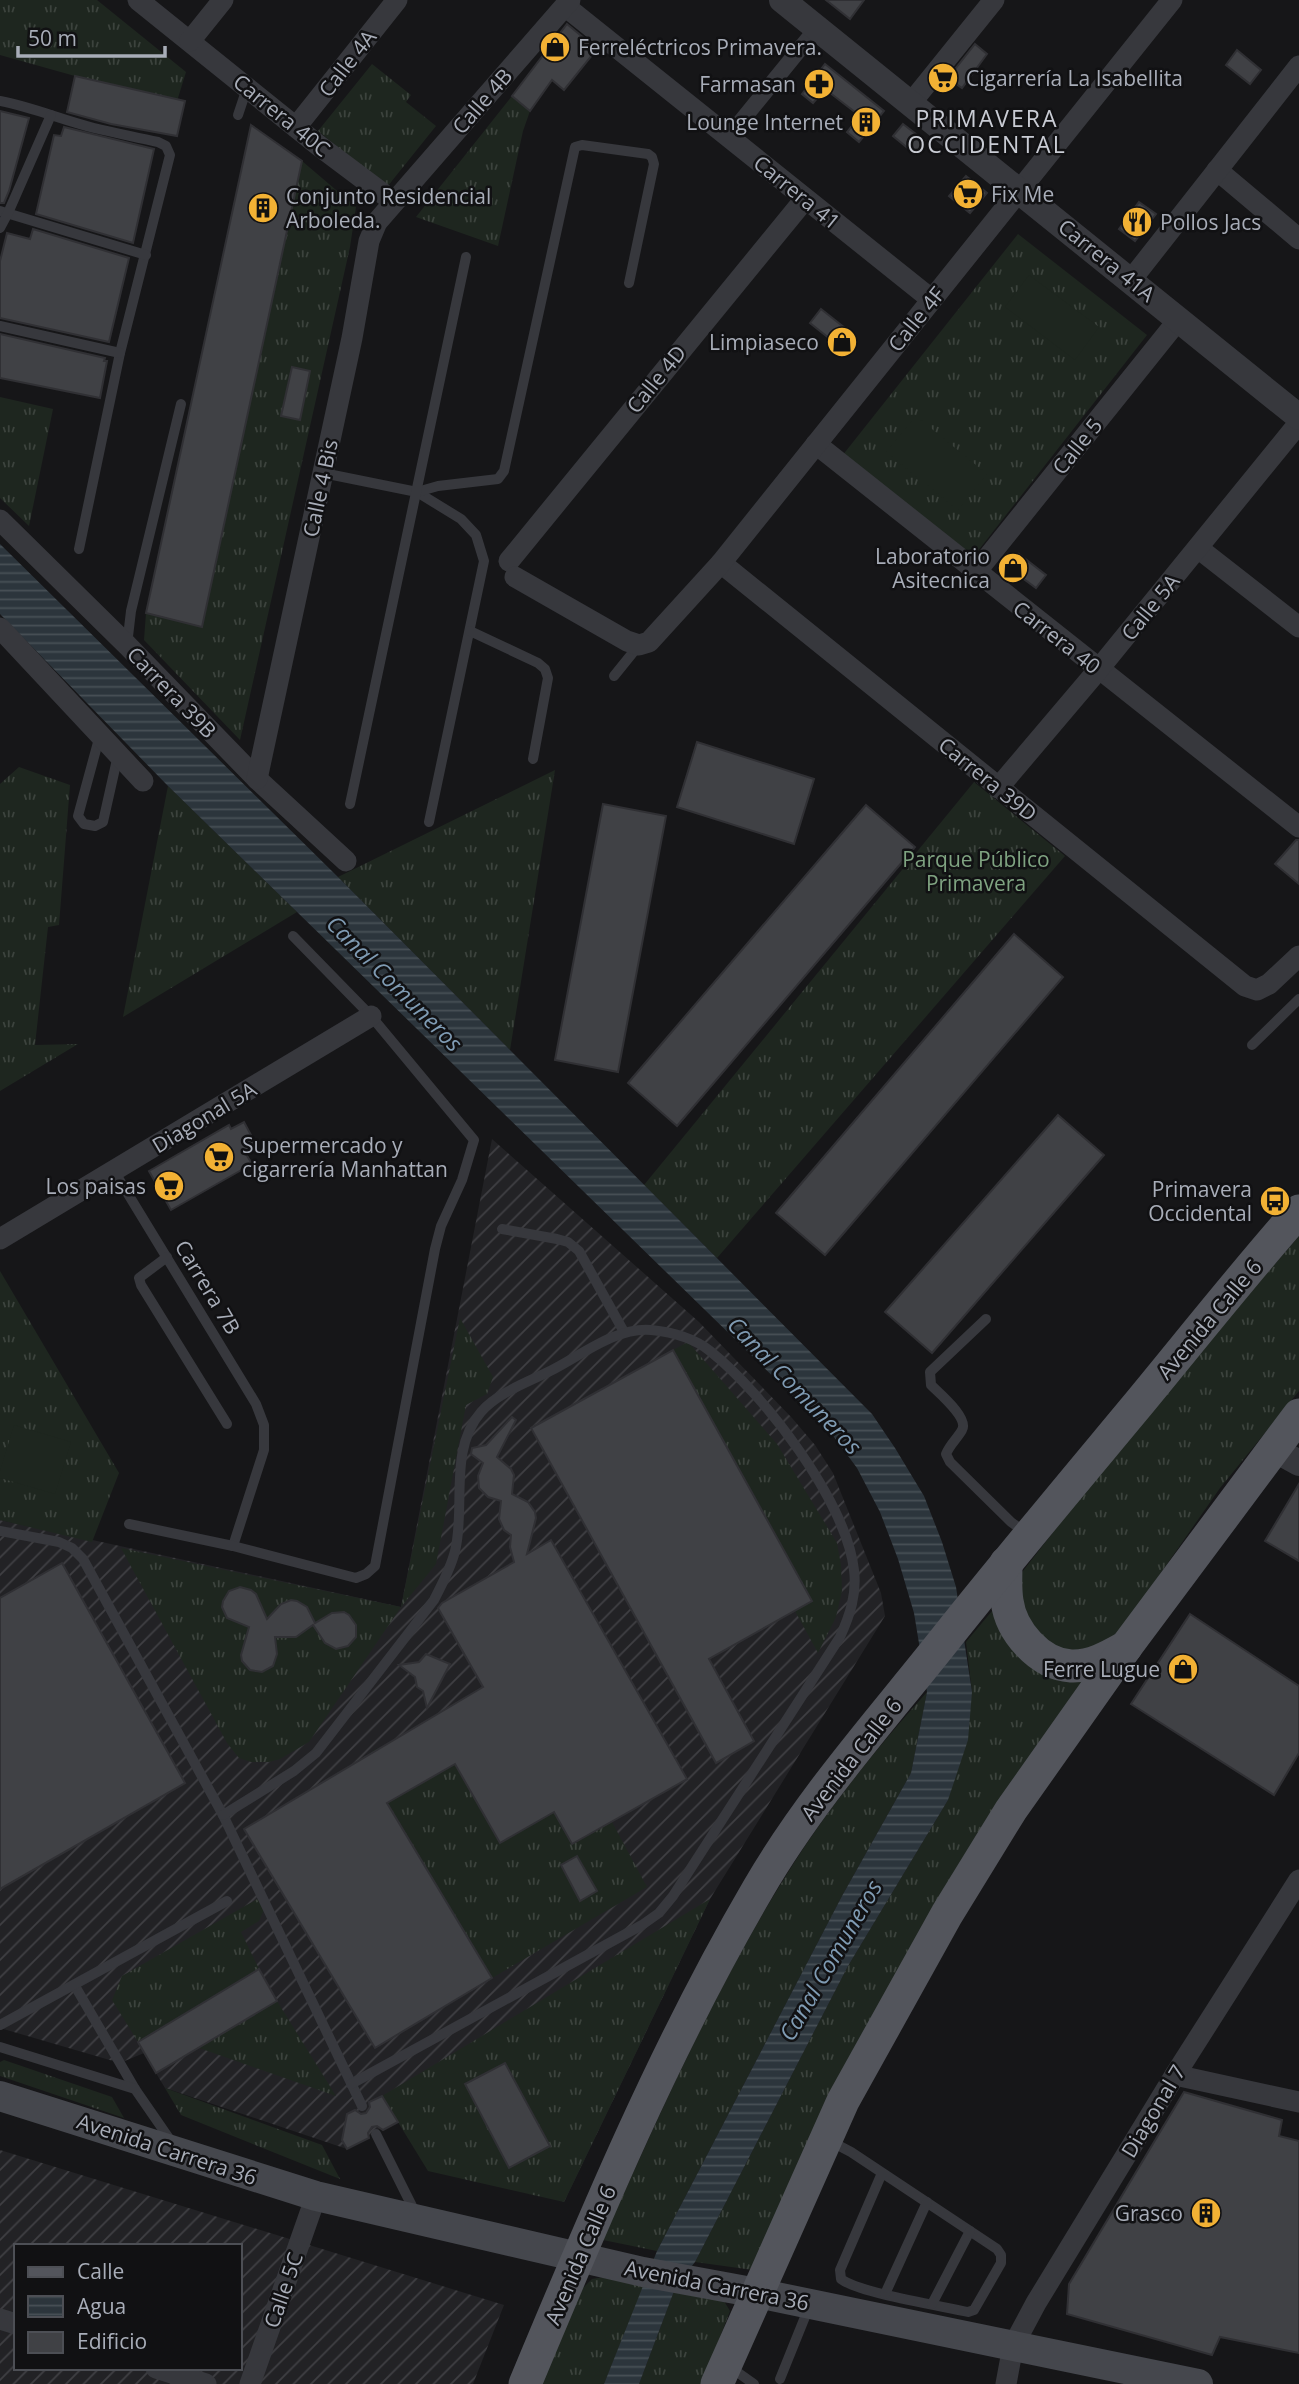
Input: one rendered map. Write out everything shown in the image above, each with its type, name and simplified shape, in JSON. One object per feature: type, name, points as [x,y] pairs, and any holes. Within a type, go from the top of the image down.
[{"type":"main road","name":"Avenida Calle 6","points":[[526,2384],[578,2256],[694,2007],[759,1887],[828,1784],[1028,1534],[1299,1211]]},
{"type":"main road","points":[[722,2374],[843,2101],[947,1914],[1012,1810],[1126,1647],[1286,1456],[1299,1415]]},
{"type":"main road","points":[[997,1574],[1011,1617],[1020,1633],[1035,1650],[1051,1661],[1071,1666],[1095,1662],[1126,1647]]},
{"type":"main road","name":"Avenida Carrera 36","points":[[0,2096],[316,2196],[643,2272],[1198,2384]]},
{"type":"street","name":"Carrera 40C","points":[[138,0],[394,202]]},
{"type":"street","points":[[190,41],[223,0]]},
{"type":"street","name":"Calle 4A","points":[[296,127],[397,0]]},
{"type":"street","name":"Carrera 41A","points":[[782,0],[1299,417]]},
{"type":"street","points":[[911,103],[994,0]]},
{"type":"street","name":"Calle 4F","points":[[648,640],[721,563],[1172,0]]},
{"type":"street","name":"Carrera 41","points":[[567,3],[931,299]]},
{"type":"street","name":"Calle 4B","points":[[394,202],[567,3]]},
{"type":"street","points":[[729,136],[817,28]]},
{"type":"street","points":[[1131,280],[1299,66]]},
{"type":"street","points":[[1217,170],[1299,239]]},
{"type":"street","name":"Calle 4D","points":[[648,640],[627,641],[512,569],[805,199]]},
{"type":"street","name":"Calle 4 Bis","points":[[257,779],[352,338],[369,241],[377,222],[394,202]]},
{"type":"street","name":"Calle 5","points":[[976,572],[1179,319]]},
{"type":"street","name":"Calle 5A","points":[[998,788],[1299,423]]},
{"type":"street","name":"Carrera 40","points":[[816,444],[1299,827]]},
{"type":"street","name":"Carrera 39B","points":[[0,520],[127,645],[257,779],[346,861]]},
{"type":"street","points":[[1198,548],[1299,627]]},
{"type":"street","name":"Carrera 39D","points":[[721,563],[1245,986],[1257,990],[1269,984],[1299,956]]},
{"type":"street","points":[[0,628],[143,781]]},
{"type":"street","name":"Diagonal 5A","points":[[0,1239],[371,1016]]},
{"type":"street","name":"Diagonal 7","points":[[1006,2384],[1013,2346],[1036,2303],[1175,2075],[1299,1880]]},
{"type":"street","points":[[1175,2075],[1299,2102]]},
{"type":"street","name":"Calle 5C","points":[[250,2384],[316,2196]]},
{"type":"street","points":[[162,2370],[206,2384]]},
{"type":"lane","points":[[238,115],[247,88]]},
{"type":"lane","points":[[0,101],[158,142],[166,146],[170,155],[120,353],[79,549]]},
{"type":"lane","points":[[0,228],[4,212],[51,116]]},
{"type":"lane","points":[[416,492],[498,479],[504,471],[575,147],[582,145],[648,154],[652,157],[654,164],[629,283]]},
{"type":"lane","points":[[4,212],[146,255]]},
{"type":"lane","points":[[350,804],[466,257]]},
{"type":"lane","points":[[0,326],[120,353]]},
{"type":"lane","points":[[127,645],[131,611],[181,404]]},
{"type":"lane","points":[[323,473],[416,492],[461,519],[476,535],[484,561],[429,822]]},
{"type":"lane","points":[[470,631],[538,663],[545,669],[548,678],[533,759]]},
{"type":"lane","points":[[614,676],[648,640]]},
{"type":"lane","points":[[100,735],[78,816],[84,824],[95,826],[103,822],[118,755]]},
{"type":"lane","points":[[130,1524],[233,1546],[356,1578],[375,1566],[435,1250],[441,1226],[462,1180],[474,1140],[371,1016],[293,936]]},
{"type":"lane","points":[[1252,1045],[1299,999]]},
{"type":"lane","name":"Carrera 7B","points":[[114,1171],[256,1404],[264,1425],[264,1450],[233,1546]]},
{"type":"lane","points":[[502,1229],[568,1242],[579,1251],[624,1332]]},
{"type":"lane","points":[[167,1257],[139,1278],[141,1285],[227,1424]]},
{"type":"lane","points":[[985,1319],[930,1372],[929,1379],[931,1385],[961,1417],[964,1424],[946,1454],[950,1462],[1011,1522],[1028,1534]]},
{"type":"lane","points":[[223,1815],[294,1771],[316,1753],[434,1600],[456,1550],[460,1465],[468,1434],[481,1412],[502,1396],[624,1332],[648,1330],[673,1334],[709,1350],[775,1419],[824,1491],[849,1546],[854,1570],[854,1595],[849,1616],[833,1648],[673,1896],[659,1913],[642,1925],[351,2084]]},
{"type":"lane","points":[[0,1531],[60,1542],[72,1548],[83,1559],[223,1815],[362,2106]]},
{"type":"lane","points":[[0,2025],[227,1901]]},
{"type":"lane","points":[[75,1986],[135,2089],[178,2152]]},
{"type":"lane","points":[[0,2047],[135,2089]]},
{"type":"lane","points":[[376,2134],[419,2220]]},
{"type":"lane","points":[[826,2139],[851,2152],[997,2249],[1001,2255],[1001,2263],[974,2310],[968,2312],[885,2294],[841,2279],[841,2270],[882,2173]]},
{"type":"lane","points":[[885,2294],[927,2203]]},
{"type":"lane","points":[[932,2304],[970,2231]]},
{"type":"lane","points":[[780,2379],[810,2304]]},
{"type":"lane","points":[[722,2374],[754,2384]]},
{"type":"shaded area","points":[[492,1139],[699,1322],[815,1445],[833,1473],[881,1593],[885,1616],[710,1899],[564,2202],[396,2119],[347,2149],[165,2088],[144,2053],[120,2063],[0,2028],[0,1520],[401,1607]]},
{"type":"shaded area","points":[[0,2150],[504,2305],[473,2384],[0,2384]]},
{"type":"green space","points":[[0,0],[97,0],[186,72],[177,101],[0,55]]},
{"type":"green space","points":[[372,64],[411,95],[406,102],[436,126],[387,187],[318,131]]},
{"type":"green space","points":[[512,96],[530,111],[523,131],[498,246],[416,217]]},
{"type":"green space","points":[[302,161],[356,207],[350,247],[240,740],[144,640],[146,613],[201,627]]},
{"type":"green space","points":[[1018,234],[1147,335],[970,561],[842,456]]},
{"type":"green space","points":[[1029,275],[1099,327],[1075,360],[1005,307]]},
{"type":"green space","points":[[0,397],[53,409],[29,526],[0,498]]},
{"type":"green space","points":[[916,416],[987,474],[958,510],[886,452]]},
{"type":"green space","points":[[19,767],[70,785],[59,925],[48,927],[35,1045],[78,1044],[0,1091],[0,784]]},
{"type":"green space","points":[[555,770],[510,1050],[338,877]]},
{"type":"green space","name":"Parque Público Primavera","points":[[974,782],[1065,856],[717,1258],[644,1185]]},
{"type":"green space","points":[[168,786],[297,912],[123,1017]]},
{"type":"green space","points":[[1299,1236],[1299,1391],[1220,1488],[1112,1643],[1078,1657],[1033,1635],[1016,1580],[1132,1431]]},
{"type":"green space","points":[[0,1271],[119,1473],[92,1542],[0,1520]]},
{"type":"green space","points":[[460,1318],[493,1377],[487,1394],[466,1405],[436,1564],[401,1607]]},
{"type":"green space","points":[[688,1342],[777,1444],[837,1543],[842,1591],[836,1617],[818,1653],[795,1611],[812,1601],[673,1350]]},
{"type":"green space","points":[[14,1425],[71,1442],[55,1494],[0,1478]]},
{"type":"green space","points":[[121,1548],[401,1607],[309,1742],[280,1759],[251,1762],[239,1758],[227,1743]]},
{"type":"green space","points":[[992,1611],[1090,1673],[753,2270],[695,2262],[848,1966],[948,1800],[972,1692],[966,1642]]},
{"type":"green space","points":[[927,1692],[911,1773],[842,1896],[657,2251],[603,2240],[685,2060],[754,1929],[830,1810]]},
{"type":"green space","points":[[509,1733],[572,1844],[612,1822],[647,1887],[492,1978],[362,1759],[377,1748],[404,1793]]},
{"type":"green space","points":[[261,1897],[266,1905],[259,1921],[241,1932],[259,1969],[138,2042],[112,2000],[122,1976]]},
{"type":"green space","points":[[710,1899],[564,2202],[428,2171],[382,2096]]},
{"type":"green space","points":[[277,2001],[336,2096],[199,2048]]},
{"type":"green space","points":[[4,2060],[112,2097],[124,2118],[0,2076],[0,2062]]},
{"type":"green space","points":[[165,2088],[322,2145],[340,2179],[181,2115]]},
{"type":"green space","points":[[610,2276],[646,2282],[604,2384],[541,2384],[583,2288],[592,2279]]},
{"type":"green space","points":[[676,2286],[724,2301],[730,2311],[702,2384],[639,2384]]},
{"type":"water","name":"Canal Comuneros","points":[[0,544],[338,877],[872,1414],[924,1496],[942,1542],[956,1587],[972,1692],[968,1740],[948,1800],[848,1966],[695,2262],[676,2286],[639,2384],[604,2384],[657,2251],[842,1896],[911,1773],[927,1692],[914,1613],[898,1559],[880,1512],[857,1468],[831,1433],[168,786],[0,614]]},
{"type":"building","points":[[826,0],[864,0],[850,19]]},
{"type":"building","points":[[567,24],[597,49],[564,90],[552,80],[530,111],[512,96]]},
{"type":"building","points":[[975,44],[987,54],[962,88],[948,78]]},
{"type":"building","points":[[1237,50],[1261,70],[1250,84],[1226,65]]},
{"type":"building","points":[[825,64],[884,111],[859,142],[847,132],[860,116],[825,89],[813,103],[802,94]]},
{"type":"building","points":[[75,76],[185,101],[177,136],[111,124],[67,112]]},
{"type":"building","points":[[0,111],[29,118],[4,203],[0,203]]},
{"type":"building","points":[[903,124],[925,141],[915,154],[893,136]]},
{"type":"building","points":[[251,125],[302,161],[202,627],[146,613]]},
{"type":"building","points":[[64,127],[154,149],[133,243],[36,214],[54,135],[61,136]]},
{"type":"building","name":"Fix Me","points":[[966,176],[987,193],[970,213],[949,196]]},
{"type":"building","name":"Pollos Jacs","points":[[1139,202],[1156,214],[1135,241],[1119,229]]},
{"type":"building","points":[[33,229],[129,258],[109,342],[0,318],[0,261],[7,233],[30,239]]},
{"type":"building","points":[[821,309],[855,336],[844,350],[810,323]]},
{"type":"building","points":[[0,334],[105,358],[104,361],[107,361],[100,398],[0,378]]},
{"type":"building","points":[[292,367],[310,371],[300,420],[281,416]]},
{"type":"building","points":[[1019,554],[1046,575],[1036,588],[1009,568]]},
{"type":"building","points":[[697,742],[814,779],[794,844],[677,807]]},
{"type":"building","points":[[603,804],[666,816],[618,1072],[555,1060]]},
{"type":"building","points":[[866,805],[915,847],[677,1126],[628,1083]]},
{"type":"building","points":[[1296,840],[1299,840],[1299,884],[1275,864]]},
{"type":"building","points":[[1014,934],[1063,977],[825,1255],[776,1213]]},
{"type":"building","points":[[1058,1115],[1104,1155],[932,1353],[885,1312]]},
{"type":"building","points":[[244,1122],[258,1148],[246,1154],[252,1164],[171,1210],[149,1171],[229,1125],[231,1129]]},
{"type":"building","points":[[673,1350],[812,1601],[709,1659],[754,1741],[716,1763],[531,1428]]},
{"type":"building","points":[[512,1417],[516,1420],[497,1457],[514,1475],[512,1494],[528,1502],[535,1512],[536,1518],[527,1554],[551,1540],[687,1779],[572,1844],[554,1812],[500,1843],[455,1764],[387,1803],[492,1978],[375,2048],[244,1829],[483,1687],[438,1608],[442,1603],[514,1562],[510,1547],[511,1535],[504,1530],[499,1519],[501,1501],[488,1497],[479,1488],[478,1476],[483,1463],[471,1454],[472,1448],[486,1445]]},
{"type":"building","points":[[1299,1484],[1299,1561],[1265,1541]]},
{"type":"building","points":[[62,1563],[185,1783],[0,1889],[0,1598]]},
{"type":"building","points":[[240,1587],[256,1594],[267,1619],[281,1604],[297,1601],[307,1607],[315,1623],[332,1613],[344,1612],[349,1615],[356,1625],[356,1637],[348,1646],[336,1649],[325,1643],[313,1625],[296,1637],[275,1637],[277,1654],[273,1666],[262,1672],[250,1670],[242,1661],[241,1655],[249,1627],[227,1618],[222,1607],[229,1591]]},
{"type":"building","points":[[1190,1614],[1299,1686],[1299,1753],[1274,1795],[1131,1704]]},
{"type":"building","points":[[426,1654],[450,1664],[427,1708],[423,1691],[417,1687],[415,1677],[399,1665],[419,1662]]},
{"type":"building","points":[[577,1856],[597,1891],[580,1901],[561,1865]]},
{"type":"building","points":[[259,1969],[277,2001],[156,2073],[138,2042]]},
{"type":"building","points":[[505,2063],[550,2146],[509,2168],[465,2084]]},
{"type":"building","name":"Grasco","points":[[1184,2092],[1282,2120],[1279,2136],[1299,2141],[1299,2353],[1220,2337],[1212,2355],[1067,2314],[1069,2284]]},
{"type":"building","points":[[382,2096],[398,2122],[383,2130],[377,2126],[372,2127],[368,2133],[369,2138],[347,2149],[342,2140],[347,2114],[355,2110],[361,2114],[366,2113],[370,2107],[369,2102]]},
{"type":"place","name":"Ferreléctricos Primavera.","points":[[555,47]]},
{"type":"place","name":"Cigarrería La Isabellita","points":[[943,78]]},
{"type":"place","name":"Farmasan","points":[[819,84]]},
{"type":"place","name":"Lounge Internet","points":[[866,122]]},
{"type":"place","name":"Fix Me","points":[[968,194]]},
{"type":"place","name":"Conjunto Residencial Arboleda.","points":[[263,208]]},
{"type":"place","name":"Pollos Jacs","points":[[1137,222]]},
{"type":"place","name":"Limpiaseco","points":[[842,342]]},
{"type":"place","name":"Laboratorio Asitecnica","points":[[1013,568]]},
{"type":"place","name":"Supermercado y cigarrería Manhattan","points":[[219,1157]]},
{"type":"place","name":"Los paisas","points":[[169,1186]]},
{"type":"place","name":"Primavera Occidental","points":[[1275,1201]]},
{"type":"place","name":"Ferre Lugue","points":[[1183,1669]]},
{"type":"place","name":"Grasco","points":[[1206,2213]]},
{"type":"district","name":"PRIMAVERA OCCIDENTAL","points":[[987,131]]}]
